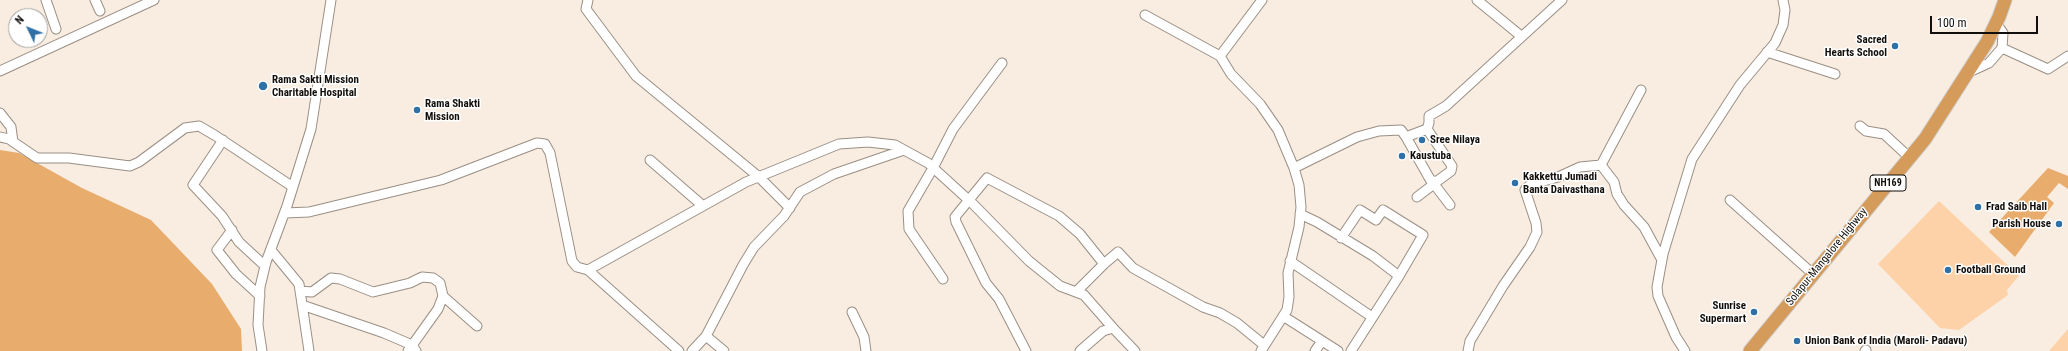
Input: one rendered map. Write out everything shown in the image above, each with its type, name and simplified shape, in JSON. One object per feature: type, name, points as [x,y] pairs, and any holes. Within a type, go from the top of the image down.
[{"type":"highway","name":"Solapur-Mangalore Highway","points":[[1750,351],[1925,139],[1967,73],[1996,23],[2005,0]]},
{"type":"street","points":[[46,0],[56,29]]},
{"type":"street","points":[[95,0],[100,11]]},
{"type":"street","points":[[0,71],[154,0]]},
{"type":"street","points":[[262,351],[258,325],[260,296],[265,266],[285,213],[311,129],[331,0]]},
{"type":"street","points":[[588,0],[586,9],[636,76],[759,177],[790,208]]},
{"type":"street","points":[[1220,56],[1262,0]]},
{"type":"street","points":[[1477,0],[1521,36]]},
{"type":"street","points":[[1406,137],[1426,129],[1429,123],[1429,116],[1446,106],[1562,0]]},
{"type":"street","points":[[1685,351],[1676,337],[1658,296],[1657,287],[1662,260],[1692,159],[1740,84],[1775,42],[1784,25],[1785,10],[1783,0]]},
{"type":"street","points":[[1077,291],[1118,252],[1133,268],[1203,307],[1209,308],[1231,319],[1262,348],[1287,310],[1289,297],[1288,273],[1299,227],[1299,185],[1294,168],[1278,130],[1260,104],[1231,74],[1220,56],[1145,15]]},
{"type":"street","points":[[1967,73],[1989,63],[2002,48],[2003,33],[1996,23]]},
{"type":"street","points":[[2002,48],[2048,69],[2068,56]]},
{"type":"street","points":[[1768,52],[1835,74]]},
{"type":"street","points":[[943,279],[909,229],[908,211],[934,168],[953,129],[1002,63]]},
{"type":"street","points":[[1601,165],[1641,90]]},
{"type":"street","points":[[0,113],[11,127],[13,142]]},
{"type":"street","points":[[0,137],[13,142],[37,158],[69,158],[130,166],[139,162],[185,128],[199,126],[293,187]]},
{"type":"street","points":[[1860,126],[1866,131],[1884,134],[1909,157]]},
{"type":"street","points":[[1417,197],[1451,171],[1452,166],[1426,129]]},
{"type":"street","points":[[1294,168],[1357,137],[1379,131],[1401,130],[1431,181],[1450,205]]},
{"type":"street","points":[[222,140],[193,185],[222,216],[239,242],[265,266]]},
{"type":"street","points":[[588,270],[703,206],[759,177],[839,144],[868,142],[895,145],[934,168],[968,199],[1029,261],[1060,286],[1077,291],[1095,306],[1135,351]]},
{"type":"street","points":[[285,213],[309,212],[442,180],[537,143],[546,144],[550,153],[572,262],[577,267],[588,270],[679,351]]},
{"type":"street","points":[[692,351],[706,336],[754,247],[790,208],[800,192],[834,174],[876,161],[904,150]]},
{"type":"street","points":[[650,160],[703,206]]},
{"type":"street","points":[[1601,165],[1609,174],[1617,194],[1624,205],[1644,227],[1662,260]]},
{"type":"street","points":[[1468,351],[1470,341],[1503,286],[1530,247],[1537,232],[1536,223],[1525,190],[1530,185],[1558,177],[1580,167],[1601,165]]},
{"type":"street","points":[[1026,351],[1000,299],[986,284],[956,222],[955,217],[968,199],[987,178],[1003,185],[1059,216],[1080,234],[1104,264]]},
{"type":"street","points":[[1730,200],[1813,274]]},
{"type":"street","points":[[1342,238],[1360,210],[1376,220],[1383,210],[1423,235],[1399,276],[1351,351]]},
{"type":"street","points":[[1300,214],[1317,222],[1373,256],[1399,276]]},
{"type":"street","points":[[232,230],[217,250],[236,274],[260,296]]},
{"type":"street","points":[[271,250],[299,284],[309,351]]},
{"type":"street","points":[[1290,261],[1372,317]]},
{"type":"street","points":[[300,291],[312,292],[331,278],[340,279],[373,292],[410,283],[422,276],[433,278],[440,283],[443,296],[438,309],[412,349],[384,333],[302,305]]},
{"type":"street","points":[[443,296],[476,326]]},
{"type":"street","points":[[852,312],[864,337],[866,351]]},
{"type":"street","points":[[1283,316],[1338,351]]},
{"type":"street","points":[[1080,351],[1103,331],[1113,328]]},
{"type":"street","points":[[706,336],[724,351]]},
{"type":"street","points":[[1314,351],[1322,341]]},
{"type":"shaded area","points":[[0,150],[19,153],[82,188],[151,220],[212,284],[241,329],[242,351],[0,351]]},
{"type":"shaded area","points":[[2048,168],[2068,176],[2068,189],[2059,183],[2047,197],[2054,203],[2015,257],[1989,232]]},
{"type":"shaded area","name":"Football Ground","points":[[1939,201],[2019,276],[2007,290],[2008,295],[1959,330],[1940,328],[1878,264]]},
{"type":"shaded area","points":[[2068,329],[2068,351],[2049,351]]},
{"type":"place","name":"Sacred Hearts School","points":[[1895,46]]},
{"type":"place","name":"Rama Sakti Mission Charitable Hospital","points":[[263,86]]},
{"type":"place","name":"Rama Shakti Mission","points":[[417,110]]},
{"type":"place","name":"Sree Nilaya","points":[[1422,140]]},
{"type":"place","name":"Kaustuba","points":[[1402,156]]},
{"type":"place","name":"Kakkettu Jumadi Banta Daivasthana","points":[[1515,183]]},
{"type":"place","name":"Frad Saib Hall","points":[[1978,207]]},
{"type":"place","name":"Parish House","points":[[2059,224]]},
{"type":"place","name":"Football Ground","points":[[1948,270]]},
{"type":"place","name":"Sunrise Supermart","points":[[1754,312]]},
{"type":"place","name":"Union Bank of India (Maroli- Padavu)","points":[[1797,341]]}]
